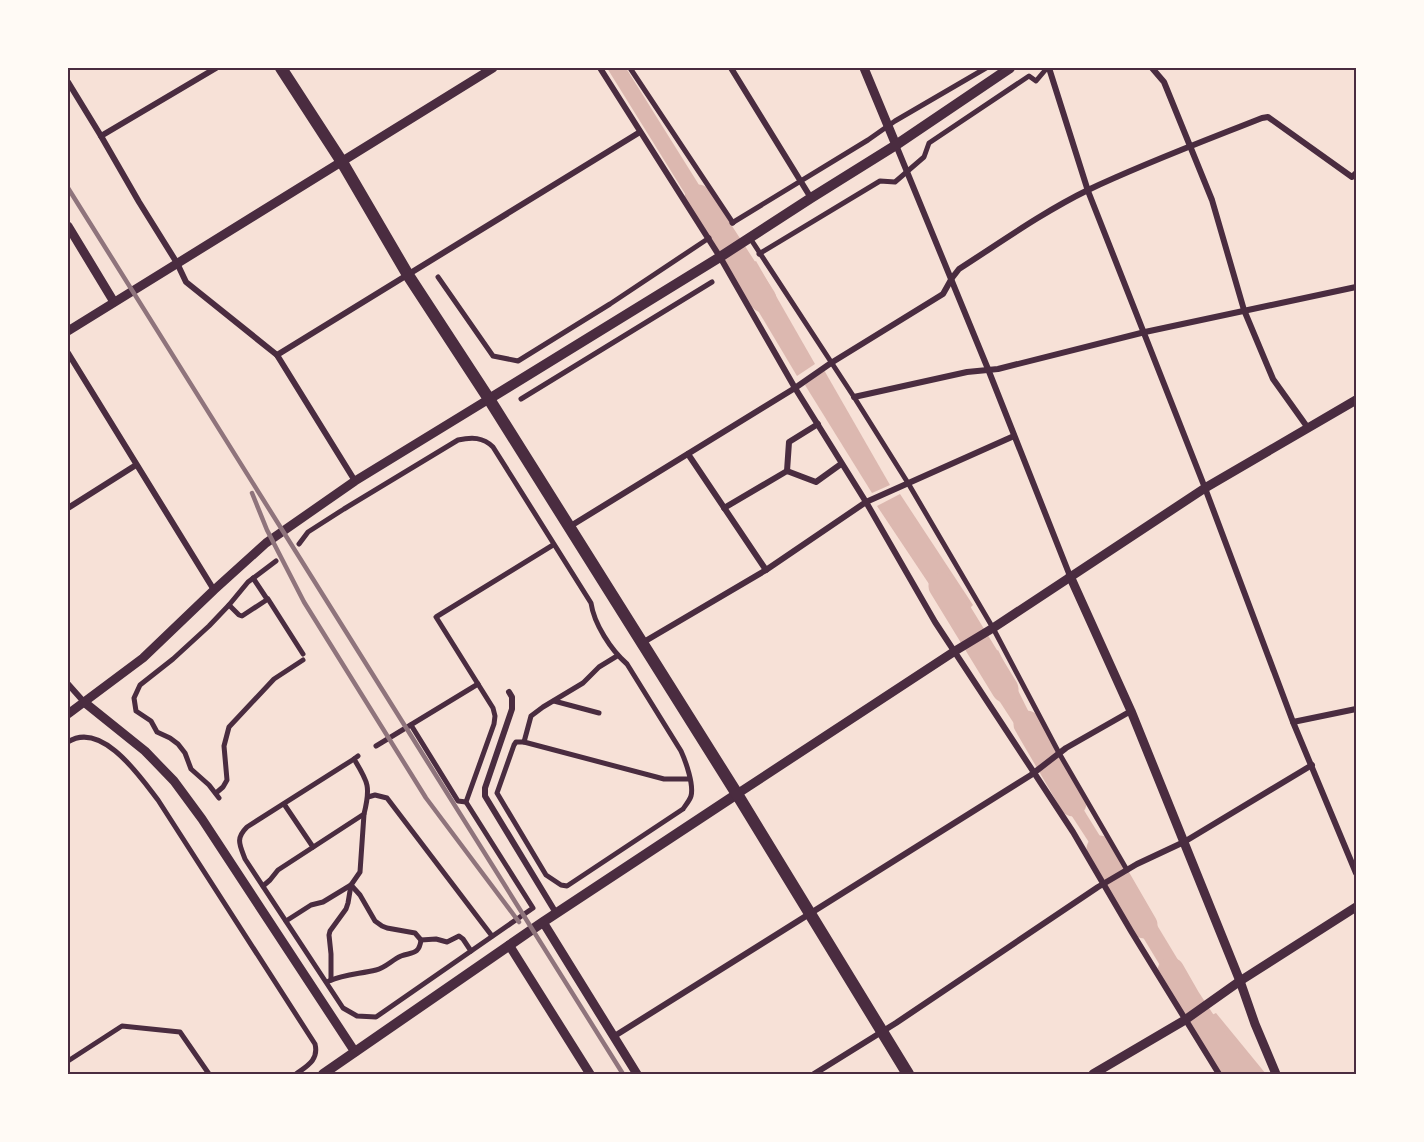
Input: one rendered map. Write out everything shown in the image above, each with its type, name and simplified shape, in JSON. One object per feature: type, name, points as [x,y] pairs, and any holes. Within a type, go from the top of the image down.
[{"type":"main road","points":[[281,68],[342,162],[408,275],[489,399],[737,794],[908,1074]]},
{"type":"main road","points":[[489,399],[750,238],[896,145],[1010,68]]},
{"type":"main road","points":[[323,1074],[556,913],[737,794]]},
{"type":"street","points":[[102,136],[216,68]]},
{"type":"street","points":[[68,331],[493,68]]},
{"type":"street","points":[[600,68],[708,238],[723,254],[795,388],[867,502],[934,622],[1073,832],[1219,1074]]},
{"type":"street","points":[[630,68],[733,223],[986,68]]},
{"type":"street","points":[[732,68],[811,198]]},
{"type":"street","points":[[864,68],[1070,576],[1131,711],[1276,1074]]},
{"type":"street","points":[[760,254],[880,181],[895,182],[924,157],[929,142],[1029,76],[1036,81],[1048,68],[1088,190],[1145,332],[1293,722],[1356,873]]},
{"type":"street","points":[[1152,68],[1164,82],[1191,146],[1212,200],[1244,310],[1273,379],[1308,428]]},
{"type":"street","points":[[68,82],[177,263],[186,282],[277,355],[355,481]]},
{"type":"street","points":[[569,527],[943,294],[951,278],[959,269],[1045,213],[1088,190],[1191,146],[1268,117],[1352,177],[1356,173]]},
{"type":"street","points":[[277,355],[640,132]]},
{"type":"street","points":[[68,226],[114,302]]},
{"type":"street","points":[[438,277],[493,356],[518,361],[610,304],[708,238]]},
{"type":"street","points":[[750,238],[908,483],[1127,870]]},
{"type":"street","points":[[521,399],[712,282]]},
{"type":"street","points":[[854,397],[967,372],[998,369],[1145,332],[1356,287]]},
{"type":"street","points":[[68,353],[214,590]]},
{"type":"street","points":[[68,714],[142,658],[266,543],[355,481],[489,399]]},
{"type":"street","points":[[737,794],[1205,488],[1356,400]]},
{"type":"street","points":[[787,471],[789,442],[818,424]]},
{"type":"street","points":[[642,643],[766,570],[867,502],[1014,436]]},
{"type":"street","points":[[298,544],[308,532],[458,440],[470,437],[488,442],[591,603],[593,616],[617,656],[627,664],[681,751],[690,779],[692,796],[683,809],[567,886],[561,885],[546,875],[497,793],[516,742],[524,742],[664,779],[690,779]]},
{"type":"street","points":[[688,454],[766,570]]},
{"type":"street","points":[[787,471],[816,482],[841,464]]},
{"type":"street","points":[[68,508],[136,465]]},
{"type":"street","points":[[724,508],[787,471]]},
{"type":"street","points":[[466,802],[495,716],[493,708],[436,617],[553,545]]},
{"type":"street","points":[[253,578],[303,657],[274,679],[229,727],[224,746],[227,780],[217,796],[191,769],[185,753],[178,744],[157,732],[152,721],[136,711],[134,698],[140,685],[173,659],[229,605],[248,582],[253,578],[276,561]]},
{"type":"street","points":[[229,605],[242,616],[267,599]]},
{"type":"street","points":[[524,742],[531,716],[583,684],[599,667],[617,656]]},
{"type":"street","points":[[68,684],[84,702],[145,751],[174,781],[202,819],[355,1053]]},
{"type":"street","points":[[376,746],[478,684]]},
{"type":"street","points":[[509,692],[512,698],[512,709],[485,788],[485,795],[556,913]]},
{"type":"street","points":[[554,701],[599,714]]},
{"type":"street","points":[[1293,722],[1356,709]]},
{"type":"street","points":[[613,1037],[1031,775],[1066,748],[1131,711]]},
{"type":"street","points":[[411,725],[458,801],[466,802]]},
{"type":"street","points":[[68,742],[78,738],[93,739],[107,745],[137,773],[158,800],[315,1044],[316,1055],[312,1063],[296,1074]]},
{"type":"street","points":[[286,921],[311,905],[323,902],[351,885],[357,878],[361,867],[364,814],[368,797],[366,780],[356,758],[247,827],[239,839],[245,859],[286,921],[328,981],[343,1008],[357,1016],[376,1017],[533,908],[466,802]]},
{"type":"street","points":[[814,1074],[881,1033],[1098,887],[1137,864],[1184,842],[1312,765]]},
{"type":"street","points":[[368,797],[375,795],[387,798],[492,936]]},
{"type":"street","points":[[284,804],[313,847]]},
{"type":"street","points":[[263,886],[278,870],[364,814]]},
{"type":"street","points":[[351,885],[360,895],[375,921],[387,928],[415,933],[421,940]]},
{"type":"street","points":[[328,981],[331,954],[328,935],[346,909],[351,885]]},
{"type":"street","points":[[1094,1074],[1186,1020],[1240,981],[1356,907]]},
{"type":"street","points":[[543,922],[637,1074]]},
{"type":"street","points":[[421,940],[436,939],[447,942],[459,936],[471,951]]},
{"type":"street","points":[[328,981],[342,976],[378,970],[401,956],[414,953],[421,940]]},
{"type":"street","points":[[509,945],[590,1074]]},
{"type":"street","points":[[68,1061],[122,1026],[134,1027],[180,1032],[209,1074]]},
{"type":"shaded area","points":[[607,68],[626,68],[724,225],[710,234]]},
{"type":"shaded area","points":[[756,261],[815,364],[797,376],[735,272]]},
{"type":"shaded area","points":[[824,370],[890,485],[872,493],[805,385]]},
{"type":"shaded area","points":[[900,494],[973,605],[955,623],[877,506]]},
{"type":"shaded area","points":[[998,650],[1049,753],[1039,762],[976,665]]},
{"type":"shaded area","points":[[1059,770],[1121,870],[1111,876],[1047,778]]},
{"type":"shaded area","points":[[1134,887],[1198,993],[1184,1005],[1118,896]]},
{"type":"shaded area","points":[[1216,1013],[1266,1074],[1230,1074],[1196,1023]]},
{"type":"waterway","points":[[698,198],[763,299]]},
{"type":"waterway","points":[[942,586],[1005,689]]},
{"type":"waterway","points":[[1027,724],[1073,803]]},
{"type":"waterway","points":[[1100,849],[1144,925]]},
{"type":"waterway","points":[[1171,971],[1231,1066],[1247,1074]]},
{"type":"railway","points":[[68,188],[623,1074]]},
{"type":"railway","points":[[252,493],[267,530],[304,602],[426,798],[519,922]]}]
